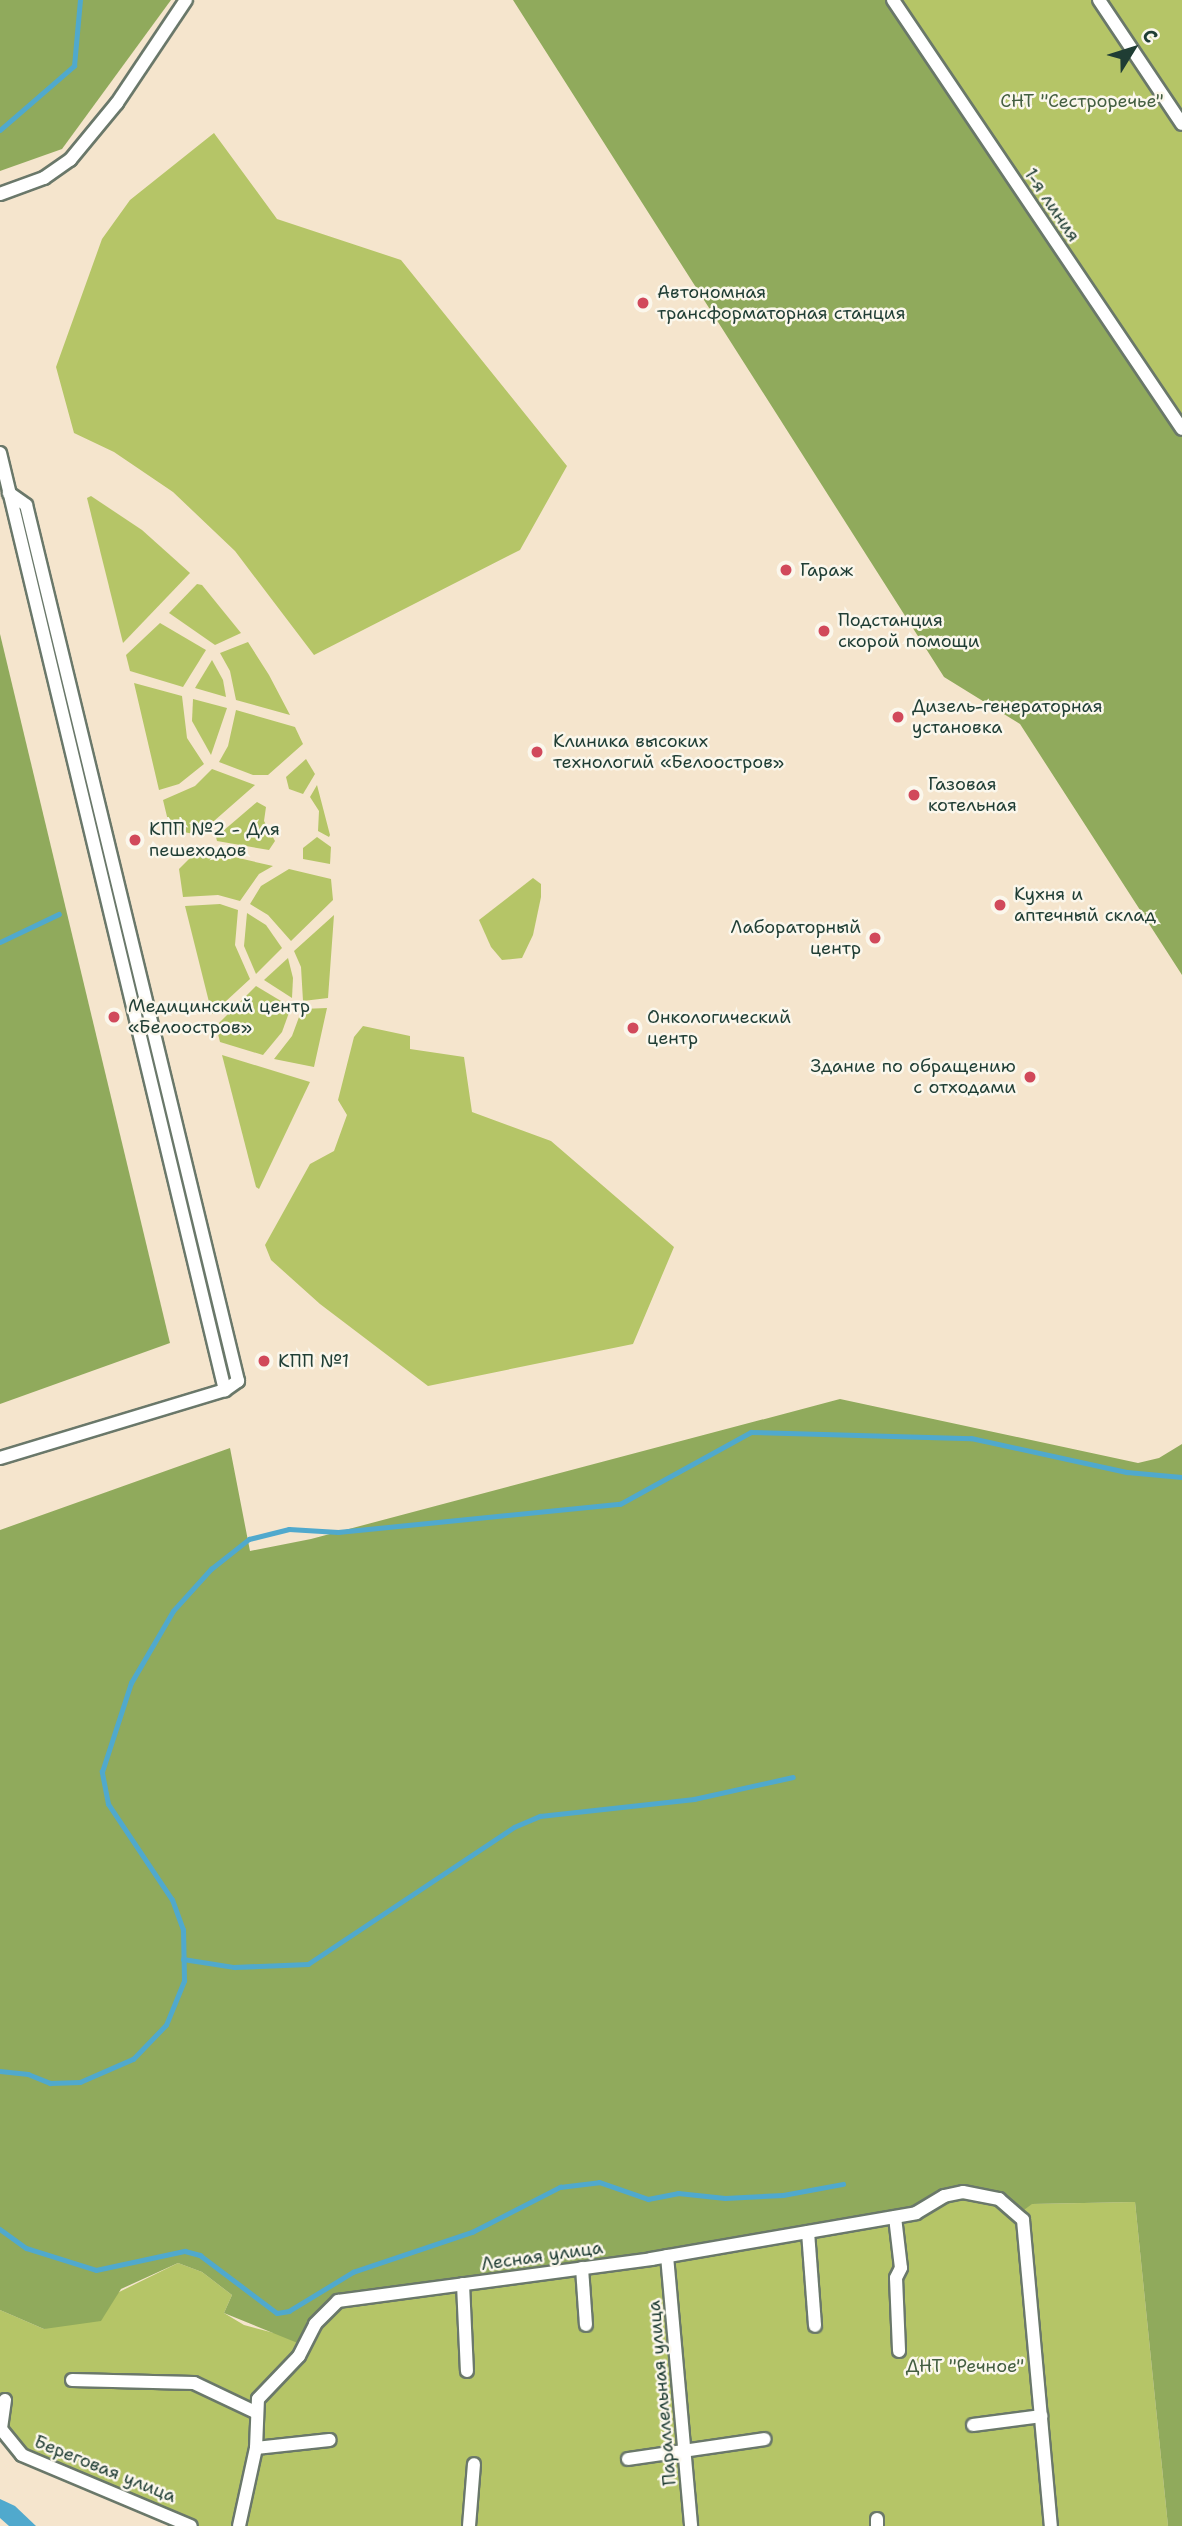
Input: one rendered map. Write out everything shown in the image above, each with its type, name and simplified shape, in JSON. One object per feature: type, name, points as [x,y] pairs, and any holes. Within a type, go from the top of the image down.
[{"type":"street","points":[[0,194],[44,178],[70,160],[117,103],[186,0]]},
{"type":"street","name":"1-я линия","points":[[893,0],[1182,429]]},
{"type":"street","points":[[1099,0],[1182,124]]},
{"type":"street","points":[[0,453],[9,493],[26,505],[238,1381],[225,1390],[0,1458]]},
{"type":"street","name":"Лесная улица","points":[[255,2412],[266,2388],[299,2356],[315,2324],[338,2301],[667,2256],[895,2217],[916,2213],[944,2196],[963,2192],[999,2199],[1023,2220],[1041,2416]]},
{"type":"street","points":[[895,2217],[901,2268],[896,2278],[899,2351]]},
{"type":"street","points":[[808,2232],[815,2326]]},
{"type":"street","name":"Параллельная улица","points":[[667,2256],[691,2526]]},
{"type":"street","points":[[582,2268],[586,2325]]},
{"type":"street","points":[[463,2284],[467,2371]]},
{"type":"street","points":[[72,2380],[194,2383],[255,2412],[256,2448],[239,2526]]},
{"type":"street","name":"Береговая улица","points":[[5,2400],[1,2428],[22,2455],[191,2526]]},
{"type":"street","points":[[974,2425],[1041,2416],[1051,2526]]},
{"type":"street","points":[[628,2459],[765,2439]]},
{"type":"street","points":[[256,2448],[330,2440]]},
{"type":"street","points":[[469,2526],[474,2464]]},
{"type":"green space","points":[[0,0],[171,0],[62,149],[0,171]]},
{"type":"green space","points":[[513,0],[893,0],[1182,429],[1182,975],[1020,724],[944,677]]},
{"type":"green space","name":"СНТ \"Сестроречье\"","points":[[893,0],[1182,0],[1182,429]]},
{"type":"green space","points":[[214,133],[277,219],[401,260],[567,466],[520,550],[314,655],[235,551],[173,492],[114,452],[74,433],[56,367],[102,239],[130,200]]},
{"type":"green space","points":[[91,496],[142,530],[190,573],[123,643],[87,498]]},
{"type":"green space","points":[[197,584],[202,585],[241,633],[215,645],[169,613]]},
{"type":"green space","points":[[160,623],[206,650],[183,687],[130,671],[126,655]]},
{"type":"green space","points":[[0,634],[170,1343],[0,1404]]},
{"type":"green space","points":[[248,642],[290,715],[236,700],[230,671],[220,653]]},
{"type":"green space","points":[[212,660],[223,680],[226,697],[195,688]]},
{"type":"green space","points":[[134,683],[182,696],[187,738],[204,764],[179,784],[159,790]]},
{"type":"green space","points":[[193,699],[227,708],[211,755],[192,721]]},
{"type":"green space","points":[[236,710],[295,727],[303,744],[268,775],[253,775],[219,762],[228,746]]},
{"type":"green space","points":[[306,759],[315,774],[303,794],[289,789],[286,777]]},
{"type":"green space","points":[[212,769],[255,785],[198,835],[170,829],[163,800],[195,786]]},
{"type":"green space","points":[[317,785],[329,837],[318,831],[319,811],[310,797]]},
{"type":"green space","points":[[257,802],[266,807],[264,821],[275,841],[269,850],[217,841],[216,837]]},
{"type":"green space","points":[[317,837],[331,847],[330,864],[303,859],[303,848]]},
{"type":"green space","points":[[199,849],[273,866],[259,874],[240,901],[218,895],[183,897],[179,869]]},
{"type":"green space","points":[[289,869],[331,879],[333,900],[291,941],[268,915],[250,904],[261,886]]},
{"type":"green space","points":[[533,878],[541,884],[541,897],[533,935],[522,958],[502,960],[491,947],[479,920]]},
{"type":"green space","points":[[220,904],[238,910],[235,945],[250,979],[212,1014],[185,906]]},
{"type":"green space","points":[[247,913],[266,925],[282,948],[256,974],[244,946]]},
{"type":"green space","points":[[334,915],[328,998],[303,1001],[301,967],[294,951]]},
{"type":"green space","points":[[288,958],[293,978],[292,998],[264,980]]},
{"type":"green space","points":[[256,986],[291,1007],[282,1032],[263,1055],[220,1042],[216,1026]]},
{"type":"green space","points":[[327,1008],[314,1067],[274,1059],[292,1036],[302,1009]]},
{"type":"green space","points":[[363,1026],[410,1036],[410,1049],[464,1057],[472,1112],[551,1141],[674,1247],[633,1344],[428,1386],[320,1304],[271,1260],[265,1245],[310,1164],[334,1151],[347,1115],[338,1100],[354,1037]]},
{"type":"green space","points":[[222,1055],[310,1082],[259,1189],[256,1187]]},
{"type":"green space","points":[[840,1399],[1138,1463],[1159,1458],[1182,1444],[1182,2526],[1168,2526],[1135,2202],[1032,2204],[1017,2215],[994,2198],[963,2192],[916,2213],[338,2301],[305,2346],[224,2313],[232,2295],[202,2272],[178,2263],[121,2289],[101,2321],[44,2329],[0,2310],[0,1530],[230,1448],[250,1551],[311,1539]]},
{"type":"green space","name":"ДНТ \"Речное\"","points":[[944,2196],[1032,2204],[1135,2202],[1168,2526],[191,2526],[22,2455],[0,2429],[0,2310],[44,2329],[178,2263],[202,2272],[232,2295],[224,2313],[244,2325],[274,2333],[338,2301]]},
{"type":"water","points":[[0,2499],[15,2506],[36,2526],[9,2526],[0,2518]]},
{"type":"waterway","points":[[0,130],[74,66],[80,0]]},
{"type":"waterway","points":[[0,942],[59,914]]},
{"type":"waterway","points":[[0,2071],[28,2074],[50,2083],[80,2082],[133,2059],[166,2025],[184,1981],[183,1930],[172,1900],[108,1804],[102,1772],[131,1683],[173,1611],[211,1569],[249,1539],[289,1529],[338,1532],[620,1504],[751,1432],[971,1438],[1127,1472],[1182,1477]]},
{"type":"waterway","points":[[183,1959],[234,1967],[308,1964],[514,1827],[540,1816],[694,1799],[793,1777]]},
{"type":"waterway","points":[[0,2229],[26,2248],[96,2270],[185,2251],[200,2255],[277,2313],[289,2311],[353,2272],[472,2232],[560,2187],[599,2182],[648,2199],[678,2193],[725,2198],[783,2195],[843,2184]]},
{"type":"place","name":"Автономная трансформаторная станция","points":[[643,303]]},
{"type":"place","name":"Гараж","points":[[786,570]]},
{"type":"place","name":"Подстанция скорой помощи","points":[[824,631]]},
{"type":"place","name":"Дизель-генераторная установка","points":[[898,717]]},
{"type":"place","name":"Клиника высоких технологий «Белоостров»","points":[[537,752]]},
{"type":"place","name":"Газовая котельная","points":[[914,795]]},
{"type":"place","name":"КПП №2 - Для пешеходов","points":[[135,840]]},
{"type":"place","name":"Кухня и аптечный склад","points":[[1000,905]]},
{"type":"place","name":"Лабораторный центр","points":[[875,938]]},
{"type":"place","name":"Медицинский центр «Белоостров»","points":[[114,1017]]},
{"type":"place","name":"Онкологический центр","points":[[633,1028]]},
{"type":"place","name":"Здание по обращению с отходами","points":[[1030,1077]]},
{"type":"place","name":"КПП №1","points":[[264,1361]]}]
